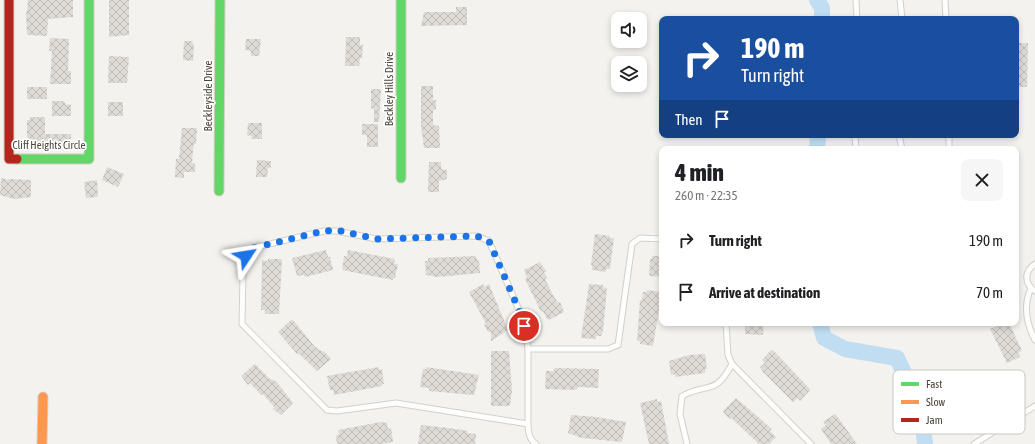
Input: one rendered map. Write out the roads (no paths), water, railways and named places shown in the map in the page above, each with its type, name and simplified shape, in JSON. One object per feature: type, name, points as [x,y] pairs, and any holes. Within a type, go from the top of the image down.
[{"type":"street","name":"Cliff Heights Circle","points":[[9,0],[8,160],[89,159],[89,0]]},
{"type":"street","name":"Beckleyside Drive","points":[[219,191],[220,0]]},
{"type":"street","name":"Beckley Hills Drive","points":[[401,0],[401,178]]},
{"type":"street","points":[[42,444],[43,396]]},
{"type":"lane","points":[[856,0],[857,16]]},
{"type":"lane","points":[[900,0],[902,16]]},
{"type":"lane","points":[[945,0],[946,16]]},
{"type":"lane","points":[[528,424],[396,403],[337,411],[327,410],[242,324],[243,273],[246,256],[253,248],[324,231],[337,230],[376,239],[477,236],[489,241],[522,317],[528,348],[529,436],[536,444]]},
{"type":"lane","points":[[528,348],[608,349],[618,345],[632,244],[640,238],[659,239]]},
{"type":"lane","points":[[1035,264],[1026,274],[1028,284],[1033,290],[1027,300],[1026,313],[1029,327],[1035,340]]},
{"type":"lane","points":[[726,326],[728,355],[732,364],[811,444]]},
{"type":"lane","points":[[687,444],[680,414],[682,396],[693,390],[714,388],[725,377],[732,364]]},
{"type":"lane","points":[[1025,412],[1035,406]]},
{"type":"lane","points":[[974,444],[990,434]]},
{"type":"waterway","points":[[817,0],[822,8],[822,16]]},
{"type":"waterway","points":[[817,146],[818,138]]},
{"type":"waterway","points":[[821,326],[824,338],[845,349],[897,358],[903,370]]},
{"type":"waterway","points":[[924,434],[925,444]]}]
